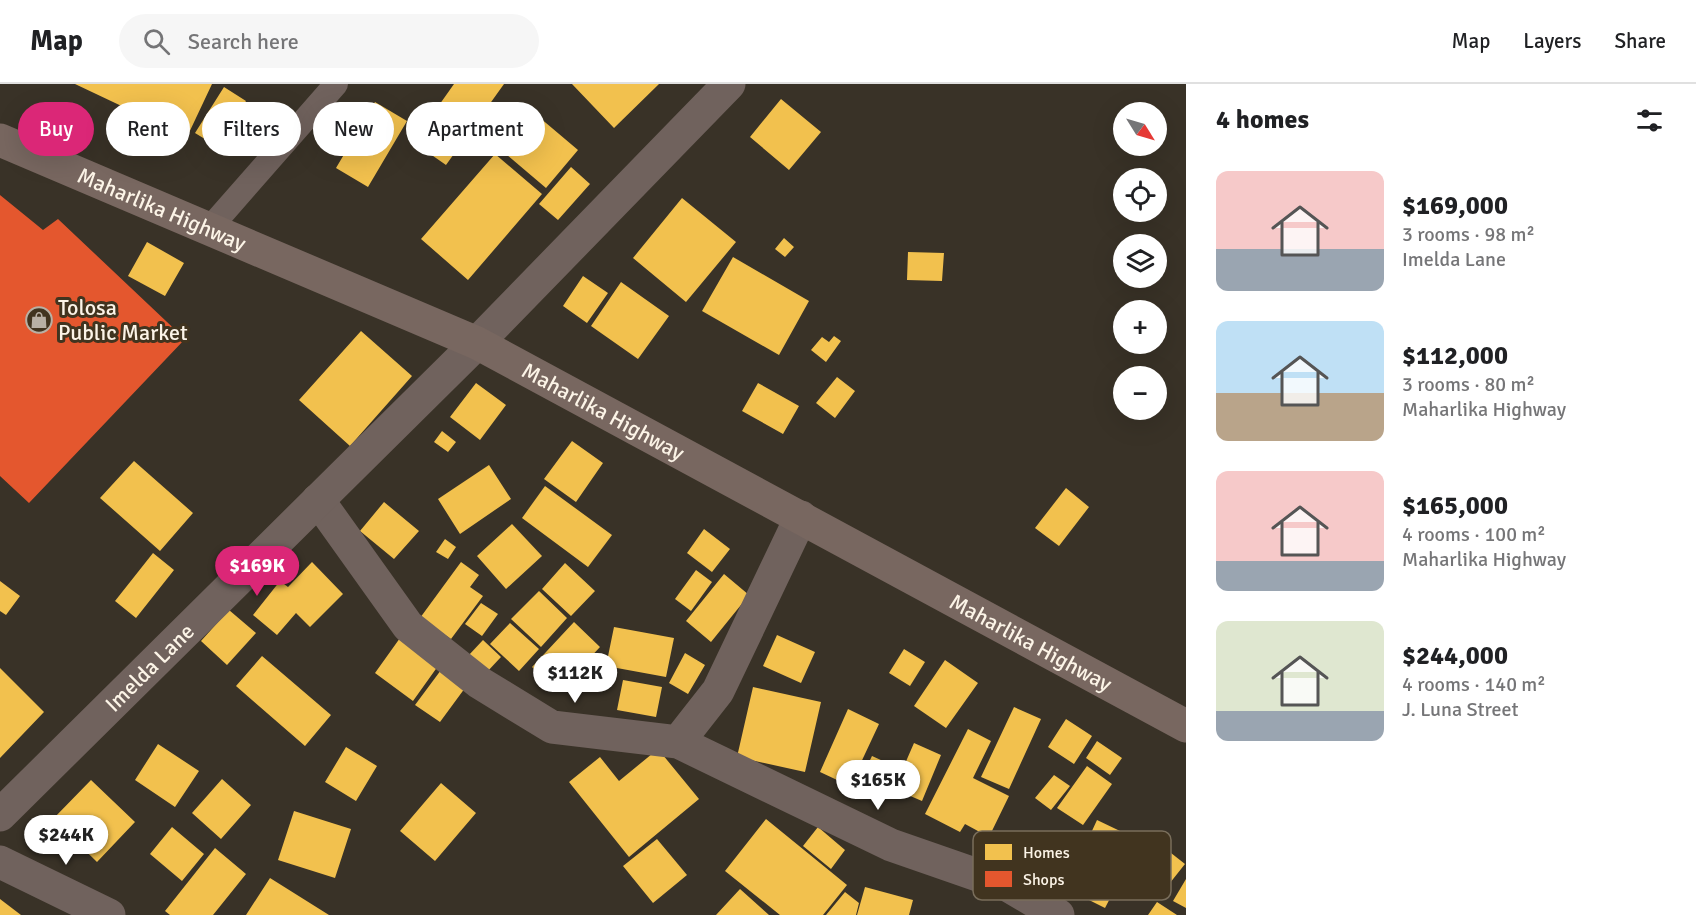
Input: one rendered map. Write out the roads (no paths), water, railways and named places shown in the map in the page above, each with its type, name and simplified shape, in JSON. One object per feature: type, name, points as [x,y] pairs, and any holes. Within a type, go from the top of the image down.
[{"type":"highway","name":"Maharlika Highway","points":[[0,140],[477,343],[1186,726]]},
{"type":"street","name":"Imelda Lane","points":[[0,815],[477,343],[729,84]]},
{"type":"street","points":[[318,500],[408,626],[480,683],[552,727],[678,742],[891,845],[973,873]]},
{"type":"street","points":[[678,742],[718,691],[801,518]]},
{"type":"street","points":[[0,862],[109,915]]},
{"type":"street","points":[[1033,900],[1058,915]]},
{"type":"lane","points":[[208,229],[336,84]]},
{"type":"place","name":"Tolosa Public Market","points":[[39,320]]}]
